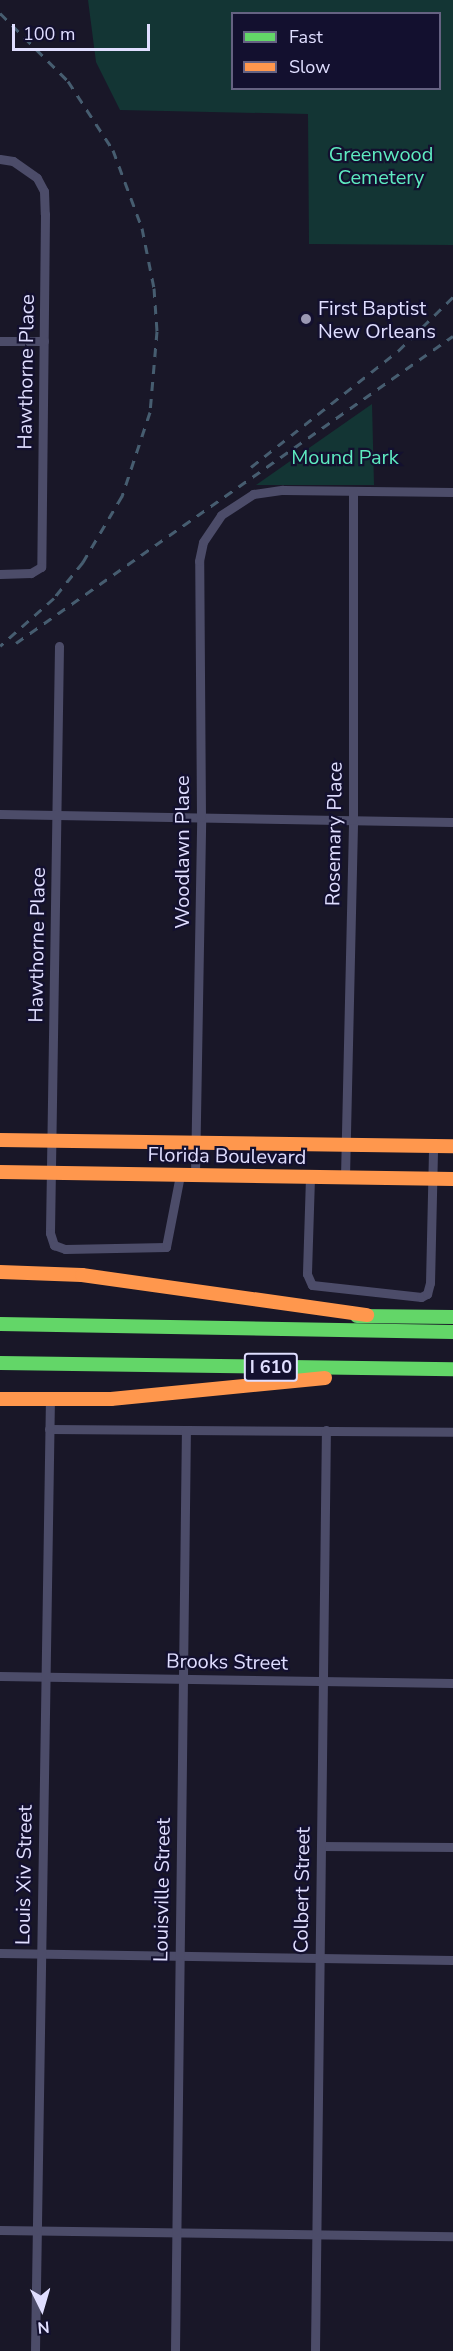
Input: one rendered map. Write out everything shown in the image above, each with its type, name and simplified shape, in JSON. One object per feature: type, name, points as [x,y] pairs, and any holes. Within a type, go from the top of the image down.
[{"type":"main road","name":"Florida Boulevard","points":[[0,1140],[453,1146]]},
{"type":"main road","name":"Florida Boulevard","points":[[0,1172],[453,1179]]},
{"type":"main road","points":[[0,1272],[81,1275],[368,1315]]},
{"type":"main road","points":[[176,1327],[368,1315],[453,1317]]},
{"type":"main road","name":"I 610","points":[[0,1324],[453,1332]]},
{"type":"main road","name":"I 610","points":[[0,1363],[453,1369]]},
{"type":"main road","points":[[0,1399],[111,1399],[417,1370]]},
{"type":"street","name":"Hawthorne Place","points":[[0,159],[22,166],[44,190],[41,567],[31,573],[0,574]]},
{"type":"street","points":[[0,341],[44,341]]},
{"type":"street","name":"Rosemary Place","points":[[345,1177],[353,820],[353,492]]},
{"type":"street","name":"Woodlawn Place","points":[[195,1175],[201,817],[199,561],[209,528],[233,504],[253,494],[453,492]]},
{"type":"street","name":"Hawthorne Place","points":[[59,646],[50,1233],[54,1245],[65,1250],[166,1247],[180,1175]]},
{"type":"street","points":[[0,814],[453,822]]},
{"type":"street","points":[[310,1177],[307,1274],[312,1285],[414,1297],[427,1294],[433,1146]]},
{"type":"street","name":"Louis Xiv Street","points":[[35,2351],[50,1400]]},
{"type":"street","points":[[50,1429],[453,1432]]},
{"type":"street","name":"Louisville Street","points":[[175,2351],[186,1430]]},
{"type":"street","name":"Colbert Street","points":[[315,2351],[327,1430]]},
{"type":"street","name":"Brooks Street","points":[[0,1676],[453,1683]]},
{"type":"street","points":[[321,1846],[453,1847]]},
{"type":"street","points":[[0,1953],[453,1959]]},
{"type":"street","points":[[0,2230],[453,2236]]},
{"type":"green space","name":"Greenwood Cemetery","points":[[88,0],[453,0],[453,245],[309,244],[308,114],[120,110],[96,62]]},
{"type":"green space","name":"Mound Park","points":[[372,404],[374,485],[256,485]]},
{"type":"railway","points":[[0,13],[68,81],[113,150],[142,228],[154,288],[157,331],[150,412],[122,496],[83,562],[54,598],[0,646]]},
{"type":"railway","points":[[251,467],[398,351],[453,297]]},
{"type":"railway","points":[[16,643],[453,336]]},
{"type":"traffic: fast","points":[[357,1316],[453,1317]]},
{"type":"traffic: fast","points":[[0,1324],[453,1332]]},
{"type":"traffic: fast","points":[[0,1363],[453,1369]]},
{"type":"traffic: slow","points":[[0,1140],[453,1146]]},
{"type":"traffic: slow","points":[[0,1172],[453,1179]]},
{"type":"traffic: slow","points":[[0,1272],[82,1275],[367,1315]]},
{"type":"traffic: slow","points":[[0,1399],[111,1399],[325,1378]]},
{"type":"place","name":"First Baptist New Orleans","points":[[306,319]]}]
